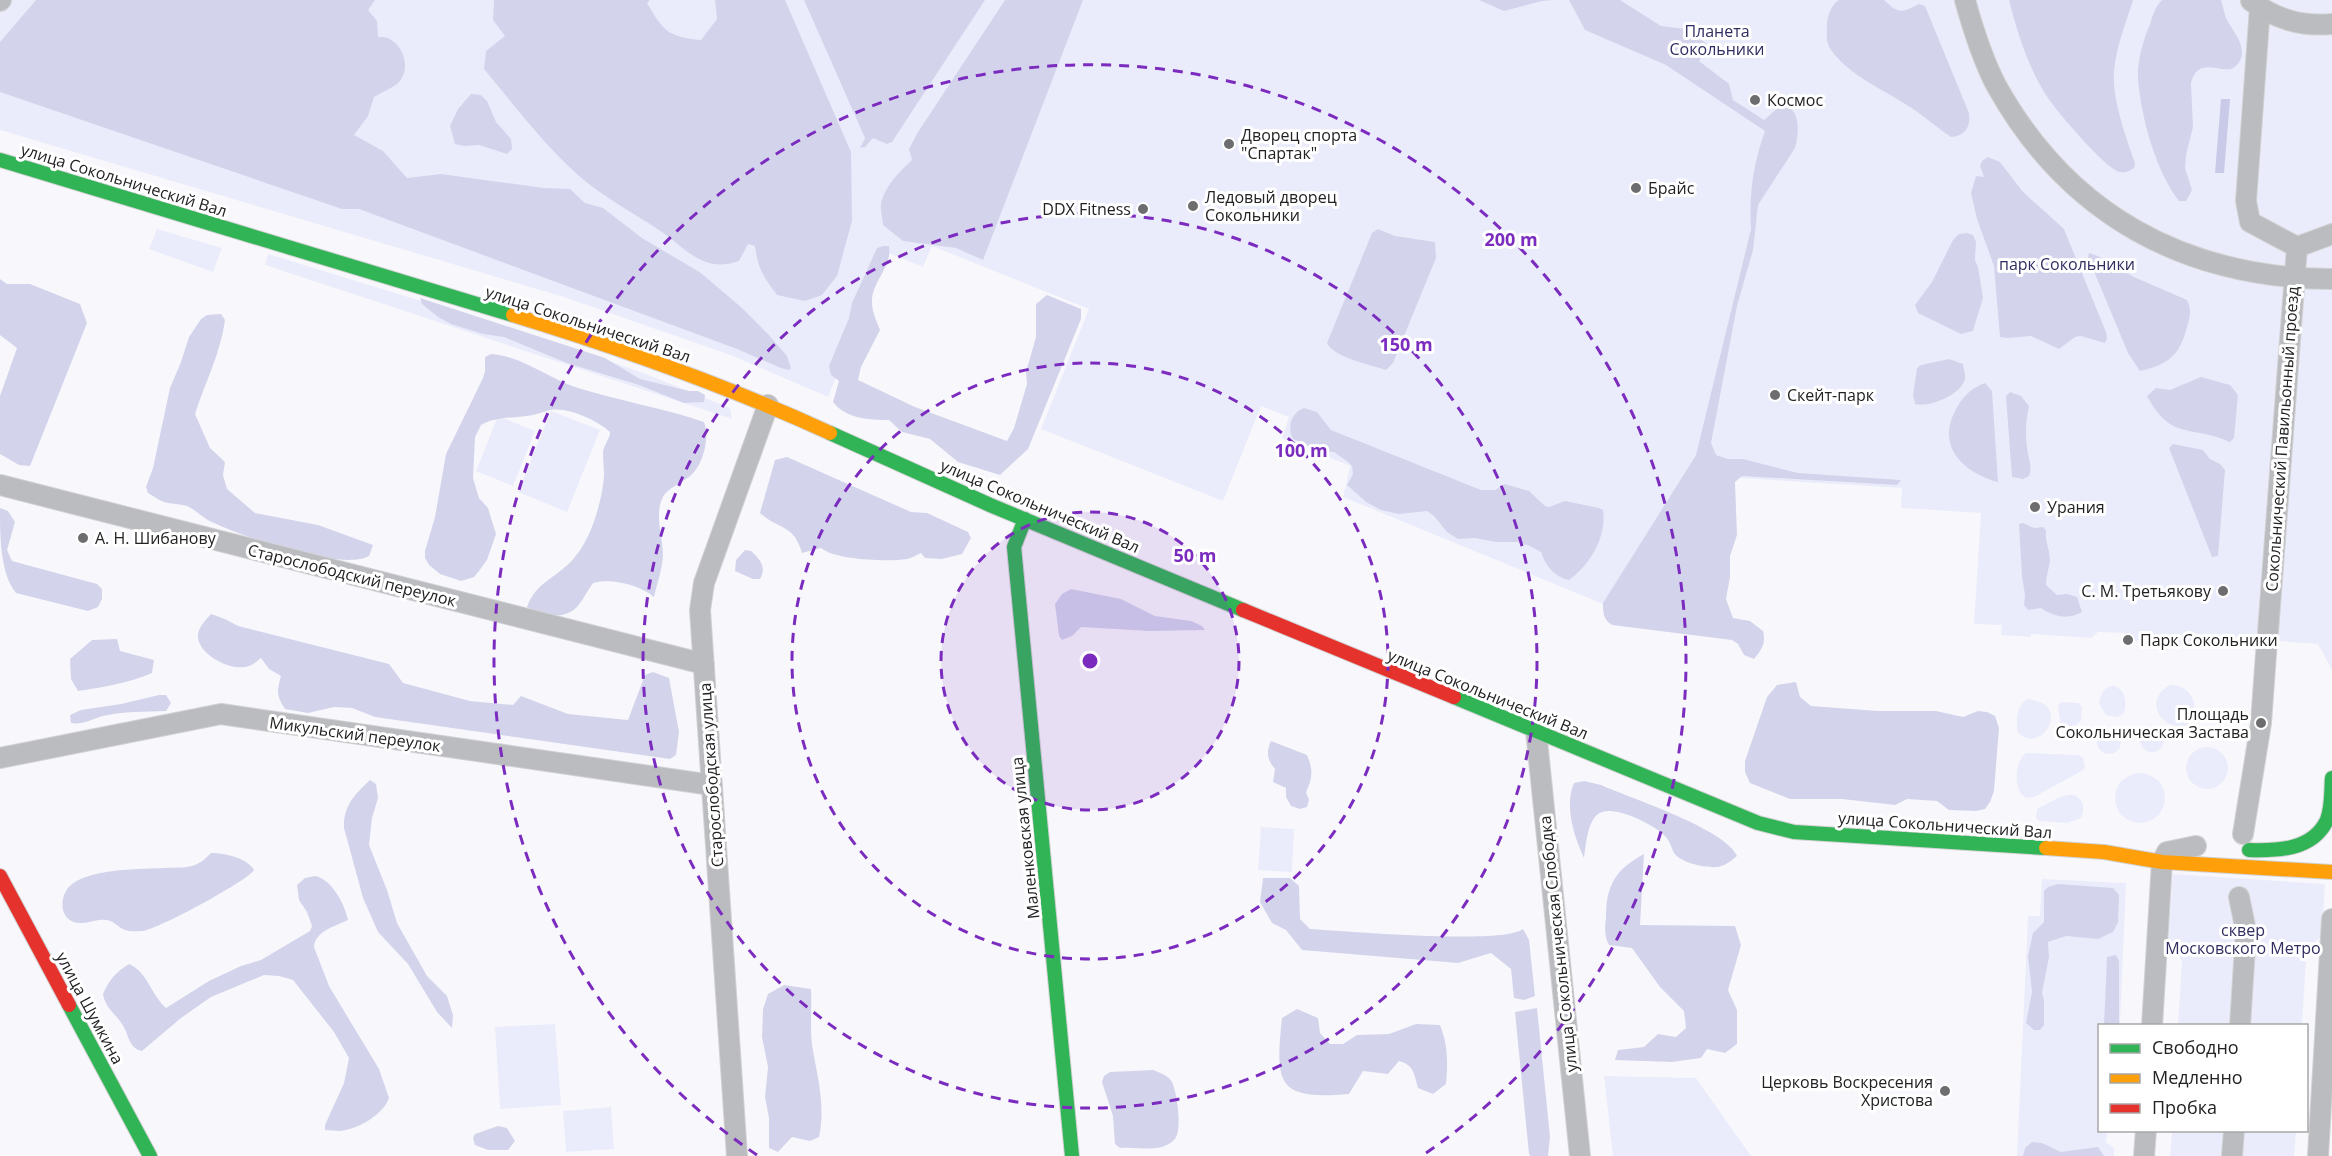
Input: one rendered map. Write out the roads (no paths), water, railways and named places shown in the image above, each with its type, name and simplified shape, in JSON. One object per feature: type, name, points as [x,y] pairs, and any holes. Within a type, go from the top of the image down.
[{"type":"main road","name":"улица Сокольнический Вал","points":[[0,160],[554,328],[650,360],[768,405],[1025,519],[1776,829],[2104,852],[2162,862],[2332,872]]},
{"type":"main road","name":"Маленковская улица","points":[[1025,519],[1014,547],[1072,1156]]},
{"type":"main road","points":[[2240,844],[2274,852],[2302,845],[2315,835],[2326,821],[2332,778]]},
{"type":"main road","name":"улица Сокольнический Вал","points":[[2104,852],[2163,844],[2201,847]]},
{"type":"main road","name":"улица Шумкина","points":[[0,876],[150,1156]]},
{"type":"street","points":[[1965,0],[1976,40],[1995,84],[2027,132],[2046,157],[2080,190],[2117,219],[2169,247],[2205,262],[2252,274],[2295,279],[2332,279]]},
{"type":"street","points":[[2332,24],[2315,26],[2291,22],[2255,3],[2246,201],[2250,222],[2297,246],[2332,234]]},
{"type":"street","name":"Сокольнический Павильонный проезд","points":[[2240,844],[2261,723],[2297,246]]},
{"type":"street","name":"Старослободская улица","points":[[737,1156],[701,597],[768,405]]},
{"type":"street","name":"Старослободский переулок","points":[[0,485],[704,664]]},
{"type":"street","name":"Микульский переулок","points":[[0,758],[221,714],[712,785]]},
{"type":"street","name":"улица Сокольническая Слободка","points":[[1536,731],[1580,1156]]},
{"type":"street","points":[[2152,1024],[2162,862],[2167,852],[2201,847]]},
{"type":"street","points":[[2239,897],[2246,932],[2240,1024]]},
{"type":"street","points":[[2318,1156],[2332,919]]},
{"type":"street","points":[[2144,1156],[2146,1132]]},
{"type":"street","points":[[2232,1156],[2234,1132]]},
{"type":"place","name":"Космос","points":[[1755,100]]},
{"type":"place","name":"Дворец спорта \"Спартак\"","points":[[1229,144]]},
{"type":"place","name":"Брайс","points":[[1636,188]]},
{"type":"place","name":"Ледовый дворец Сокольники","points":[[1193,206]]},
{"type":"place","name":"DDX Fitness","points":[[1143,209]]},
{"type":"place","name":"Скейт-парк","points":[[1775,395]]},
{"type":"place","name":"Урания","points":[[2035,507]]},
{"type":"place","name":"А. Н. Шибанову","points":[[83,538]]},
{"type":"place","name":"С. М. Третьякову","points":[[2223,591]]},
{"type":"place","name":"Парк Сокольники","points":[[2128,640]]},
{"type":"place","name":"Площадь Сокольническая Застава","points":[[2261,723]]},
{"type":"place","name":"Церковь Воскресения Христова","points":[[1945,1091]]},
{"type":"park label","name":"Планета Сокольники","points":[[1717,40]]},
{"type":"park label","name":"парк Сокольники","points":[[2067,264]]},
{"type":"park label","name":"сквер Московского Метро","points":[[2243,939]]}]
